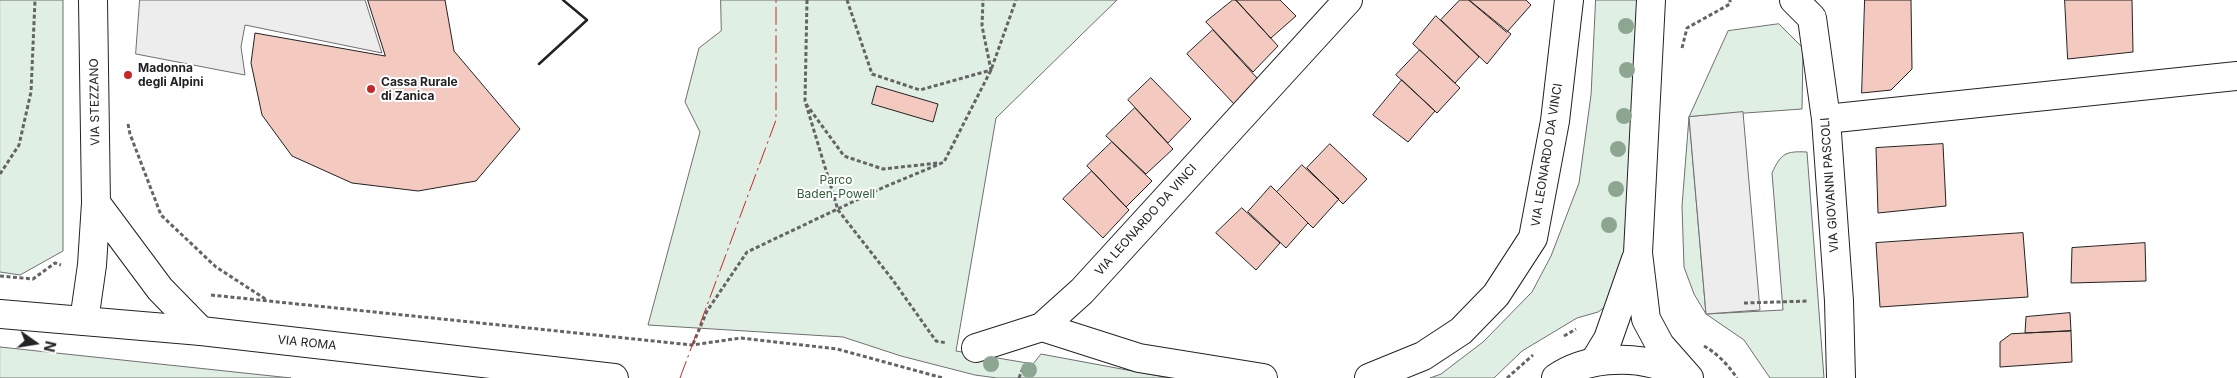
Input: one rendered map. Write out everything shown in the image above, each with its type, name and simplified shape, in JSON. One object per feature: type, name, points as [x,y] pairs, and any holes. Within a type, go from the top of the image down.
[{"type":"street","name":"VIA STEZZANO","points":[[84,322],[91,275],[96,203],[93,0]]},
{"type":"street","name":"VIA LEONARDO DA VINCI","points":[[976,348],[1042,326],[1082,291],[1347,0]]},
{"type":"street","name":"VIA LEONARDO DA VINCI","points":[[1369,378],[1424,356],[1461,331],[1496,295],[1533,238],[1555,121],[1569,0]]},
{"type":"street","points":[[1651,0],[1638,253],[1646,318],[1660,345],[1687,378]]},
{"type":"street","name":"VIA GIOVANNI PASCOLI","points":[[1794,0],[1812,18],[1826,119],[1839,301],[1840,378]]},
{"type":"street","points":[[1826,119],[2237,76]]},
{"type":"street","points":[[96,203],[160,289],[201,331]]},
{"type":"street","points":[[1594,362],[1608,339],[1638,253]]},
{"type":"street","name":"VIA ROMA","points":[[0,314],[201,331],[614,378]]},
{"type":"street","points":[[1042,326],[1139,358],[1263,378]]},
{"type":"street","points":[[1556,378],[1594,362],[1627,360],[1660,366],[1687,378]]},
{"type":"path","points":[[0,174],[19,145],[31,92],[35,0]]},
{"type":"path","points":[[807,0],[805,102],[838,210],[892,279],[936,341],[976,348]]},
{"type":"path","points":[[847,0],[872,74],[920,90],[991,70]]},
{"type":"path","points":[[983,0],[982,26],[991,70]]},
{"type":"path","points":[[692,345],[706,311],[747,252],[882,188],[944,162],[991,70],[1016,0]]},
{"type":"path","points":[[805,102],[844,156],[884,170],[944,162]]},
{"type":"path","points":[[127,115],[130,134],[161,215],[216,267],[268,300]]},
{"type":"path","points":[[0,276],[32,279],[55,263],[91,275]]},
{"type":"path","points":[[209,294],[692,345],[741,338],[837,349],[943,378]]},
{"type":"path","points":[[1744,303],[1839,301]]},
{"type":"green space","points":[[0,0],[63,0],[63,251],[20,275],[0,272]]},
{"type":"green space","name":"Parco Baden-Powell","points":[[721,0],[1117,0],[996,118],[956,351],[1033,364],[1041,354],[1170,378],[997,378],[975,375],[901,356],[843,337],[648,325],[700,132],[685,102],[699,48],[721,31]]},
{"type":"green space","points":[[1596,0],[1640,0],[1625,250],[1609,304],[1598,312],[1577,318],[1522,351],[1494,378],[1430,378],[1441,374],[1483,342],[1532,292],[1551,256],[1579,183],[1591,95]]},
{"type":"green space","points":[[1779,24],[1803,48],[1802,109],[1689,117],[1728,31]]},
{"type":"green space","points":[[1689,117],[1706,314],[1694,294],[1684,267],[1682,206]]},
{"type":"green space","points":[[1794,152],[1807,152],[1824,378],[1770,378],[1744,340],[1706,314],[1783,310],[1772,173],[1781,157]]},
{"type":"green space","points":[[0,347],[291,378],[0,378]]},
{"type":"shaded area","points":[[140,0],[365,0],[382,53],[245,25],[241,47],[245,75],[136,54]]},
{"type":"shaded area","points":[[1743,112],[1760,310],[1706,314],[1689,117]]},
{"type":"building","name":"Cassa Rurale di Zanica","points":[[368,0],[445,0],[454,51],[520,129],[476,181],[418,191],[352,183],[292,156],[262,115],[251,63],[255,33],[385,56]]},
{"type":"building","points":[[1233,0],[1236,0],[1278,46],[1253,72],[1206,22]]},
{"type":"building","points":[[1236,0],[1280,0],[1296,16],[1271,38]]},
{"type":"building","points":[[1460,0],[1469,0],[1511,34],[1487,64],[1441,20]]},
{"type":"building","points":[[1469,0],[1526,0],[1531,5],[1507,32]]},
{"type":"building","points":[[1865,0],[1911,0],[1912,69],[1891,90],[1862,93]]},
{"type":"building","points":[[2065,0],[2132,0],[2133,52],[2068,59]]},
{"type":"building","points":[[1436,16],[1479,57],[1455,83],[1413,44]]},
{"type":"building","points":[[1213,30],[1258,79],[1234,104],[1187,54]]},
{"type":"building","points":[[1420,50],[1460,88],[1437,113],[1396,75]]},
{"type":"building","points":[[1151,78],[1191,119],[1168,143],[1128,100]]},
{"type":"building","points":[[1402,80],[1435,111],[1408,142],[1373,115]]},
{"type":"building","points":[[877,86],[938,104],[933,122],[872,104]]},
{"type":"building","points":[[1135,108],[1173,149],[1146,174],[1106,136]]},
{"type":"building","points":[[1112,142],[1152,181],[1126,207],[1087,166]]},
{"type":"building","points":[[1330,144],[1367,179],[1343,204],[1307,168]]},
{"type":"building","points":[[1943,144],[1946,206],[1878,213],[1876,148]]},
{"type":"building","points":[[1302,165],[1339,199],[1313,228],[1277,192]]},
{"type":"building","points":[[1092,171],[1129,210],[1103,238],[1063,199]]},
{"type":"building","points":[[1271,186],[1308,223],[1286,248],[1248,212]]},
{"type":"building","points":[[1242,208],[1280,243],[1256,270],[1216,233]]},
{"type":"building","points":[[2023,233],[2028,297],[1880,307],[1876,243]]},
{"type":"building","points":[[2145,243],[2146,281],[2071,283],[2072,248]]},
{"type":"building","points":[[2070,313],[2071,331],[2025,333],[2026,317]]},
{"type":"building","points":[[2071,331],[2072,362],[2000,367],[2000,342],[2011,334]]},
{"type":"wall","points":[[539,64],[587,20],[563,0]]},
{"type":"power","points":[[680,378],[776,120],[776,0]]},
{"type":"place","name":"Madonna degli Alpini","points":[[128,75]]},
{"type":"place","name":"Cassa Rurale di Zanica","points":[[371,89]]}]
